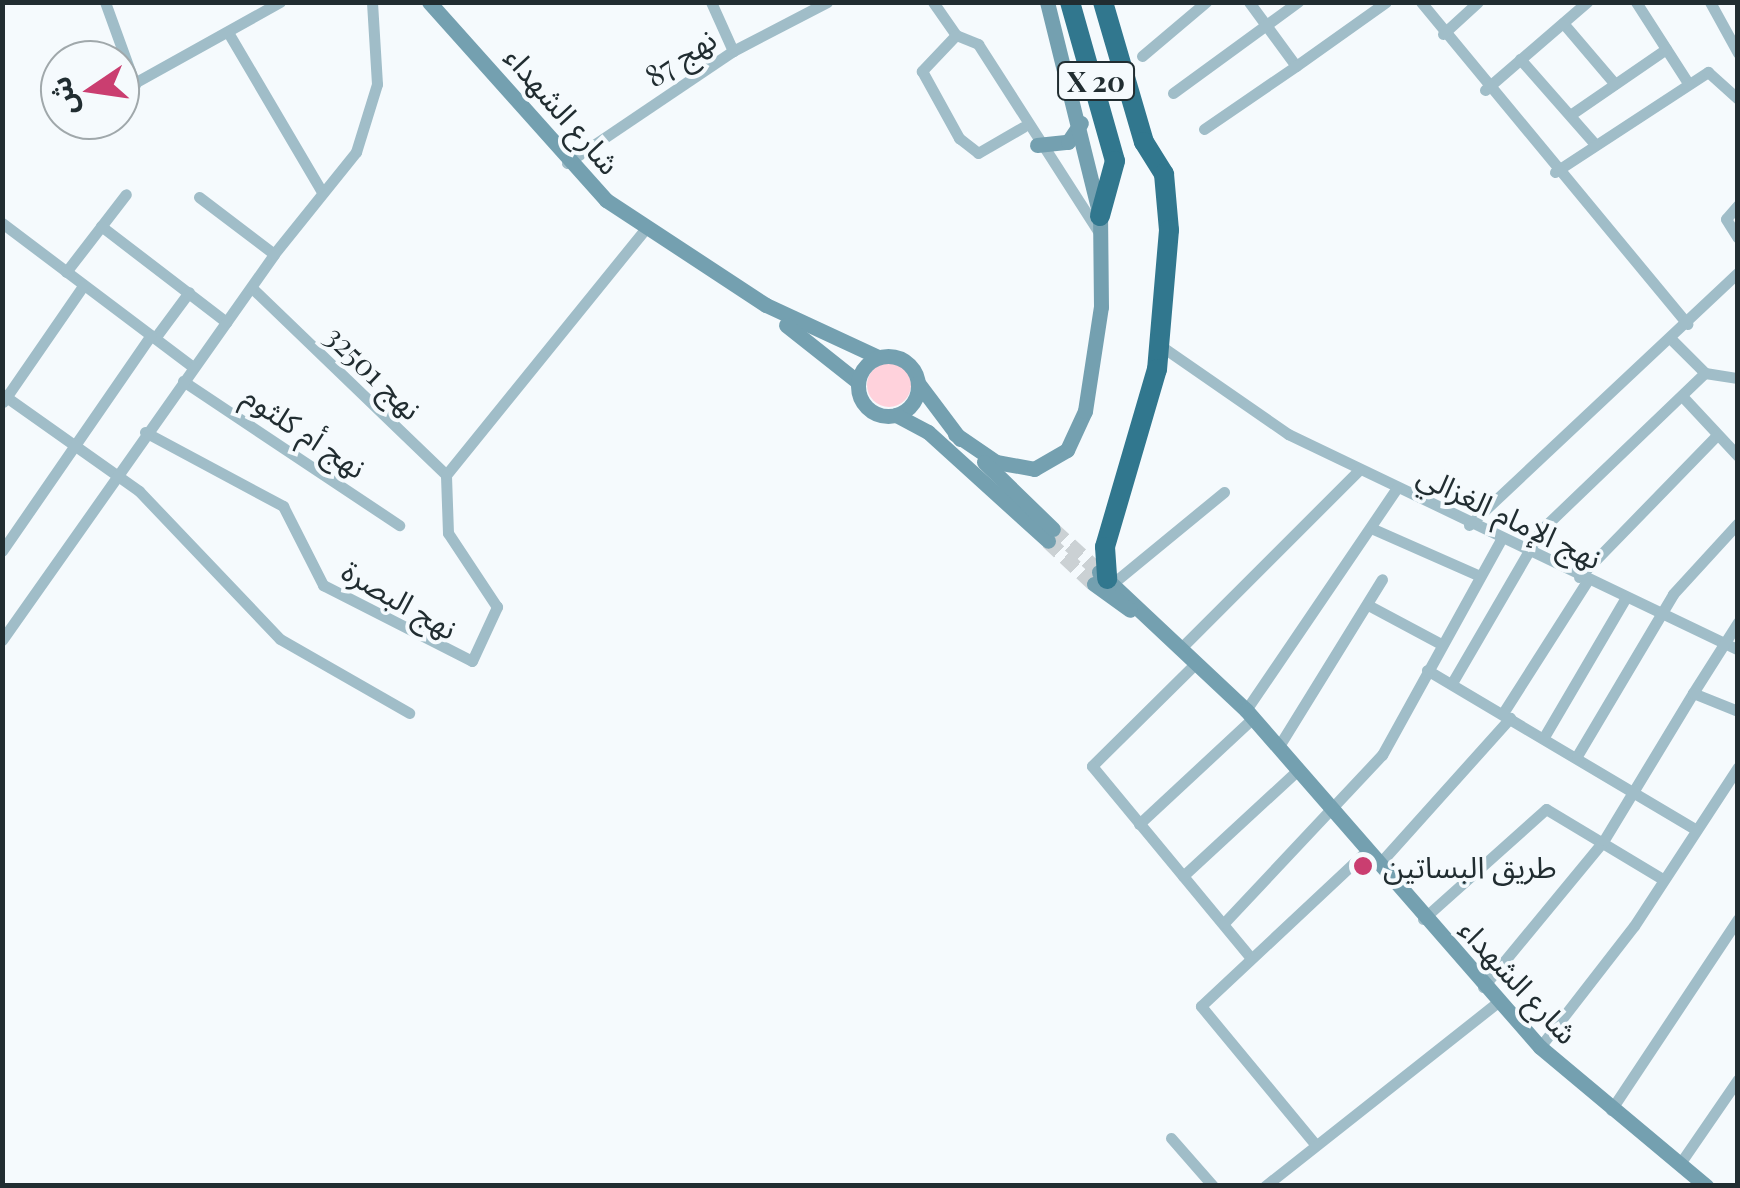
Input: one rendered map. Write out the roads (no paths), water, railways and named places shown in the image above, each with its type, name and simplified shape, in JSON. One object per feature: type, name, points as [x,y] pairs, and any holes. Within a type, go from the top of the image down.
[{"type":"highway","name":"X 20","points":[[1070,2],[1115,161],[1101,227]]},
{"type":"highway","name":"X 20","points":[[1102,2],[1144,142],[1164,174],[1168,212],[1161,346]]},
{"type":"highway","points":[[1103,580],[1105,547],[1161,346]]},
{"type":"street","points":[[105,2],[119,40]]},
{"type":"street","points":[[140,83],[280,2]]},
{"type":"street","points":[[2,640],[274,254],[356,152],[373,113],[372,2]]},
{"type":"street","name":"شارع الشهداء","points":[[430,2],[567,163],[645,229],[766,305]]},
{"type":"street","points":[[711,2],[732,51]]},
{"type":"street","name":"نهج 87","points":[[567,163],[732,51],[827,2]]},
{"type":"street","points":[[932,2],[956,35],[978,44],[1023,126],[1101,227]]},
{"type":"street","name":"X 20","points":[[954,434],[1021,470],[1067,450],[1097,342],[1101,227],[1082,123],[1047,2]]},
{"type":"street","points":[[1248,2],[1296,66]]},
{"type":"street","points":[[1173,93],[1298,2]]},
{"type":"street","points":[[1204,129],[1386,2]]},
{"type":"street","points":[[1421,2],[1485,90],[1688,324]]},
{"type":"street","points":[[1443,34],[1478,2]]},
{"type":"street","points":[[1485,90],[1587,2]]},
{"type":"street","points":[[1636,2],[1688,84]]},
{"type":"street","points":[[1714,4],[1738,53]]},
{"type":"street","points":[[1142,56],[1196,5]]},
{"type":"street","points":[[1563,23],[1615,84]]},
{"type":"street","points":[[228,34],[322,192]]},
{"type":"street","points":[[956,35],[922,71],[959,138],[978,153],[1023,126]]},
{"type":"street","points":[[1573,113],[1666,49]]},
{"type":"street","points":[[1520,59],[1573,113],[1595,144]]},
{"type":"street","points":[[1556,172],[1688,84],[1715,72],[1738,99]]},
{"type":"street","points":[[1037,145],[1061,146],[1082,123]]},
{"type":"street","points":[[66,272],[126,194]]},
{"type":"street","points":[[199,197],[274,254]]},
{"type":"street","points":[[1738,205],[1726,219],[1738,238]]},
{"type":"street","points":[[101,226],[226,322]]},
{"type":"street","points":[[2,242],[6,227],[193,366]]},
{"type":"street","points":[[446,475],[645,229]]},
{"type":"street","points":[[1470,525],[1672,340],[1738,272]]},
{"type":"street","points":[[83,286],[4,398],[166,515],[280,640],[409,713]]},
{"type":"street","name":"نهج 32501","points":[[252,288],[446,475]]},
{"type":"street","points":[[2,551],[73,446],[189,292]]},
{"type":"street","points":[[766,305],[878,358],[904,360],[954,434],[1050,535],[938,440],[896,415],[868,408],[858,382],[766,305]]},
{"type":"street","points":[[1672,340],[1706,373],[1736,374]]},
{"type":"street","points":[[1161,346],[1358,470],[1396,489]]},
{"type":"street","points":[[858,382],[878,358]]},
{"type":"street","points":[[1452,684],[1525,553],[1706,373]]},
{"type":"street","name":"نهج أم كلثوم","points":[[183,380],[398,525]]},
{"type":"street","points":[[896,415],[918,383]]},
{"type":"street","points":[[1682,396],[1738,456]]},
{"type":"street","name":"نهج البصرة","points":[[145,432],[283,506],[323,585],[456,661],[480,654],[497,607],[448,533],[446,475]]},
{"type":"street","points":[[1380,862],[1506,716],[1583,579],[1716,436]]},
{"type":"street","points":[[1180,649],[1358,470]]},
{"type":"street","name":"نهج الإمام الغزالي","points":[[1139,824],[1250,714],[1396,489],[1738,650]]},
{"type":"street","points":[[1103,580],[1224,492]]},
{"type":"street","points":[[1577,756],[1660,616],[1738,523]]},
{"type":"street","points":[[1371,528],[1480,576]]},
{"type":"street","points":[[1224,924],[1337,811],[1382,754],[1500,541]]},
{"type":"street","points":[[1278,746],[1382,579]]},
{"type":"street","name":"شارع الشهداء","points":[[1103,580],[1250,714],[1337,811],[1423,918],[1540,1047],[1706,1186]]},
{"type":"street","points":[[1544,737],[1625,599]]},
{"type":"street","points":[[1368,605],[1441,644]]},
{"type":"street","points":[[1483,986],[1604,840],[1722,642],[1738,622]]},
{"type":"street","points":[[1195,664],[1093,758],[1139,824],[1250,958]]},
{"type":"street","points":[[1427,670],[1695,829]]},
{"type":"street","points":[[1693,693],[1738,711]]},
{"type":"street","points":[[1540,1047],[1738,767]]},
{"type":"street","points":[[1182,876],[1299,769]]},
{"type":"street","points":[[1423,918],[1532,813],[1556,810],[1661,878]]},
{"type":"street","points":[[1315,1144],[1200,1006],[1368,849]]},
{"type":"street","points":[[1611,1110],[1738,919]]},
{"type":"street","points":[[1265,1186],[1498,1004]]},
{"type":"street","points":[[1679,1165],[1738,1080]]},
{"type":"street","points":[[1171,1138],[1213,1186]]},
{"type":"tunnel","points":[[1053,529],[1099,571]]},
{"type":"tunnel","points":[[1048,541],[1094,584]]},
{"type":"place","name":"طريق البساتين","points":[[1363,866]]}]
